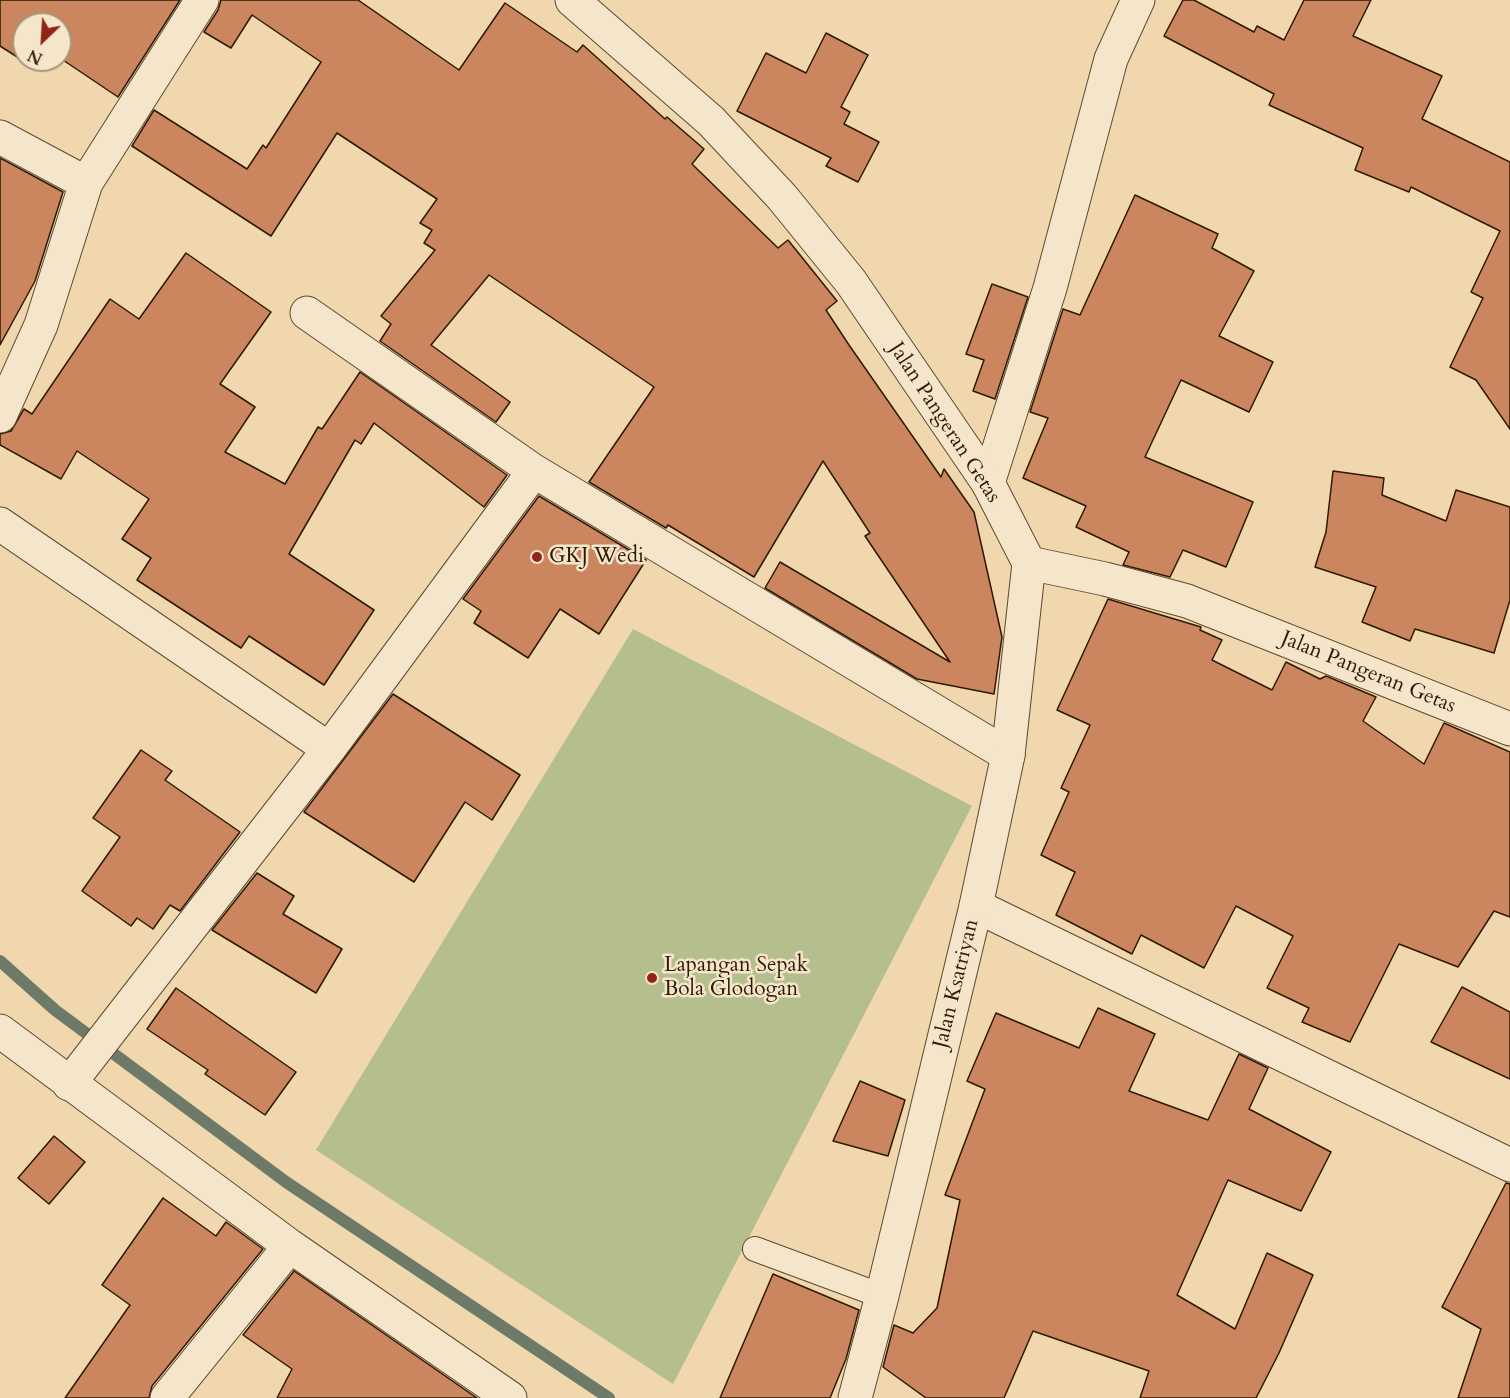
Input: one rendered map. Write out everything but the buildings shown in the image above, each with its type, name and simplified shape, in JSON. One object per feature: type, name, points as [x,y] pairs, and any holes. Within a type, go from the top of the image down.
[{"type":"street","points":[[0,416],[41,325],[86,183],[202,0]]},
{"type":"street","name":"Jalan Pangeran Getas","points":[[572,0],[711,121],[782,197],[850,282],[988,483],[1029,563],[1116,581],[1187,601],[1508,722]]},
{"type":"street","points":[[988,483],[1050,288],[1111,59],[1138,0]]},
{"type":"street","points":[[0,137],[86,183]]},
{"type":"street","points":[[307,313],[534,471],[1008,755]]},
{"type":"street","points":[[75,1076],[329,749],[534,471]]},
{"type":"street","points":[[0,524],[329,749]]},
{"type":"street","name":"Jalan Ksatriyan","points":[[855,1398],[882,1296],[976,906],[1008,755],[1029,563]]},
{"type":"street","points":[[976,906],[1510,1165]]},
{"type":"street","points":[[0,1030],[75,1076],[290,1246],[510,1398]]},
{"type":"street","points":[[167,1398],[290,1246]]},
{"type":"lane","points":[[755,1249],[882,1296]]},
{"type":"green space","name":"Lapangan Sepak Bola Glodogan","points":[[633,629],[972,806],[673,1384],[316,1150]]},
{"type":"waterway","points":[[0,961],[55,1010],[286,1182],[609,1398]]},
{"type":"place","name":"GKJ Wedi","points":[[537,557]]},
{"type":"place","name":"Lapangan Sepak Bola Glodogan","points":[[652,978]]}]
